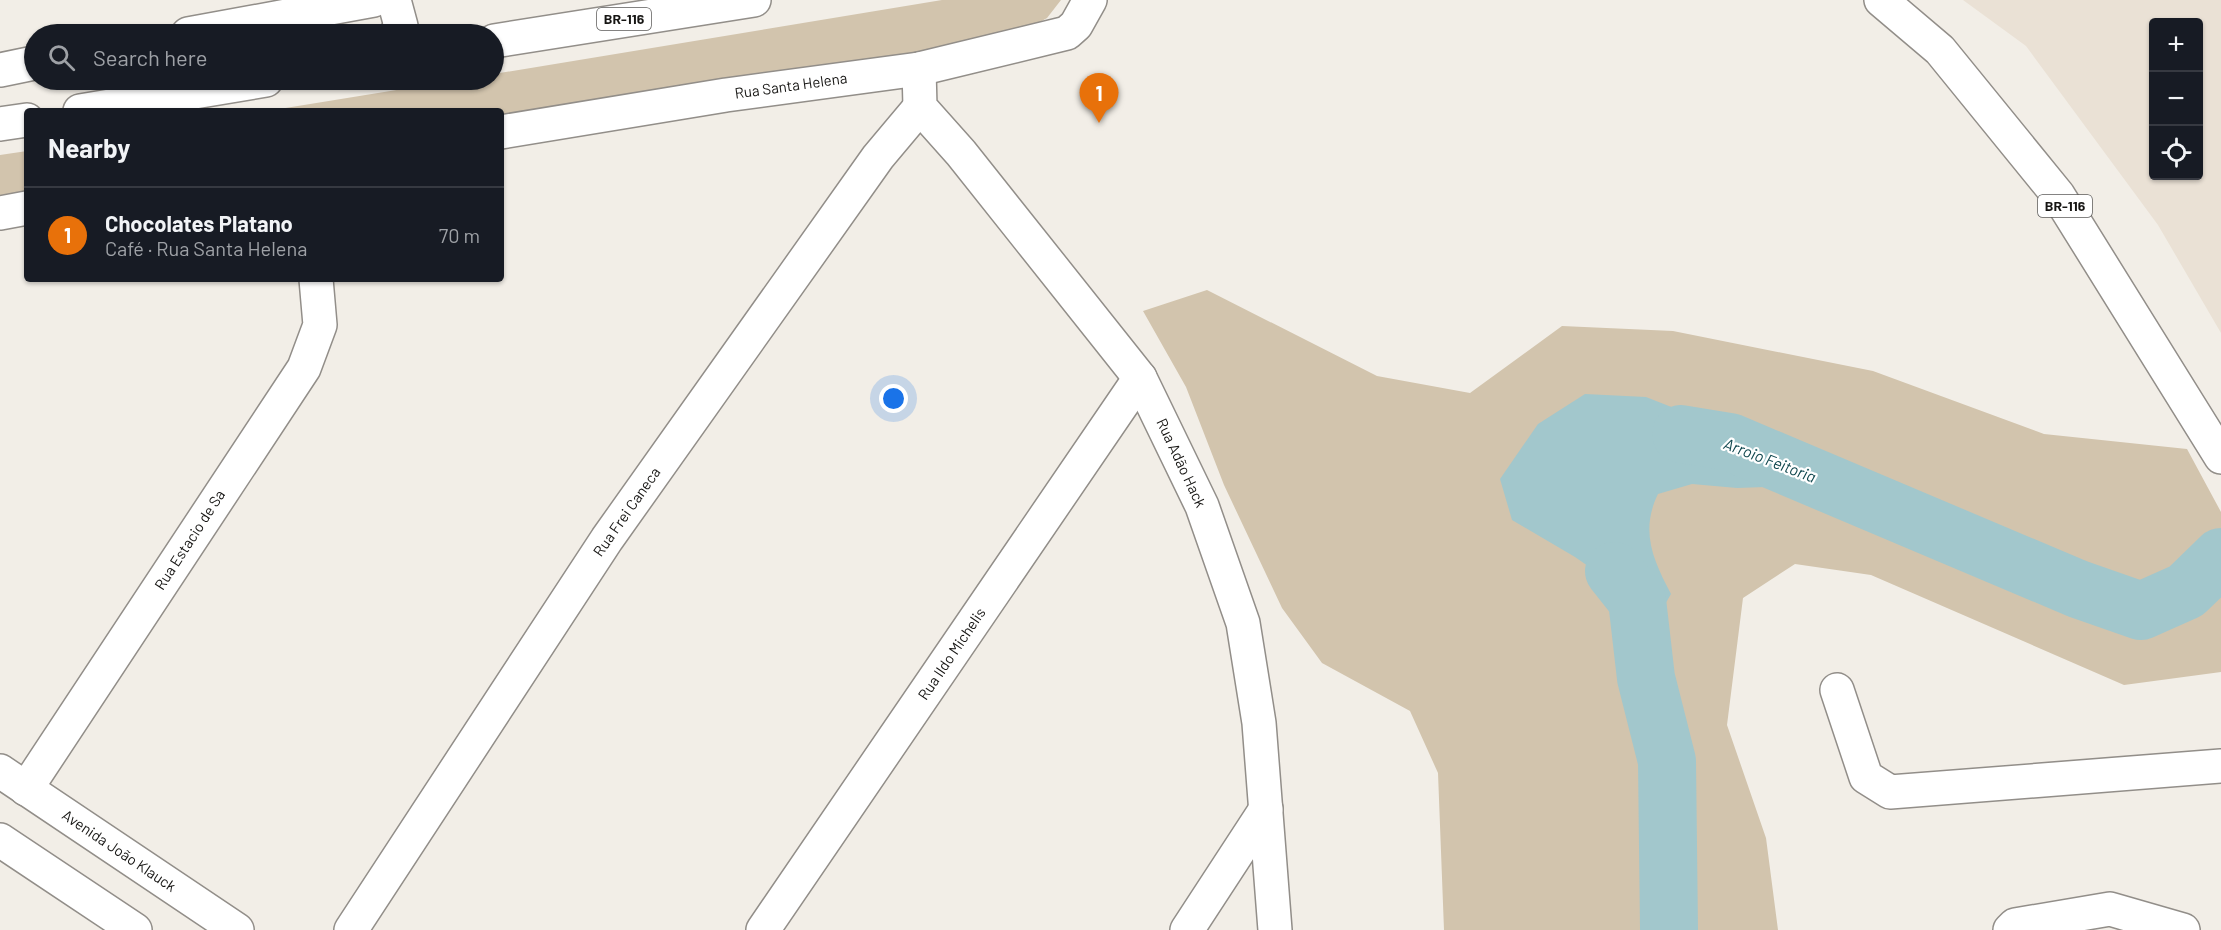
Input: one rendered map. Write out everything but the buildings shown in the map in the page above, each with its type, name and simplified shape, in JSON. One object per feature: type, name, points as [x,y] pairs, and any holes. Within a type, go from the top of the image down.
[{"type":"street","points":[[243,24],[374,0]]},
{"type":"street","points":[[394,0],[400,24]]},
{"type":"street","name":"BR-116","points":[[504,39],[754,0]]},
{"type":"street","name":"BR-116","points":[[1881,0],[1940,50],[2058,195],[2216,448]]},
{"type":"street","name":"Rua Santa Helena","points":[[504,132],[726,95],[919,69],[1067,33],[1083,13]]},
{"type":"street","points":[[0,70],[24,65]]},
{"type":"street","points":[[919,69],[920,107]]},
{"type":"street","points":[[81,108],[95,90]]},
{"type":"street","points":[[97,108],[206,90]]},
{"type":"street","name":"Rua Adão Hack","points":[[920,107],[961,153],[1140,378],[1202,506],[1243,623],[1259,723],[1275,930]]},
{"type":"street","name":"Rua Frei Caneca","points":[[351,930],[607,539],[878,157],[920,107]]},
{"type":"street","points":[[0,124],[24,120]]},
{"type":"street","points":[[0,213],[24,209]]},
{"type":"street","name":"Rua Estacio de Sa","points":[[13,780],[304,368],[320,325],[316,282]]},
{"type":"street","name":"Rua Ildo Michelis","points":[[763,930],[1140,378]]},
{"type":"street","points":[[1837,690],[1866,777],[1890,792],[2221,766]]},
{"type":"street","name":"Avenida João Klauck","points":[[13,780],[237,930]]},
{"type":"street","points":[[1187,930],[1266,809]]},
{"type":"street","points":[[0,840],[135,930]]},
{"type":"street","points":[[2010,930],[2015,925],[2110,909],[2183,930]]},
{"type":"shaded area","points":[[942,0],[1061,0],[1047,18],[1024,31],[907,58],[504,120],[504,108],[285,108],[396,90],[504,90],[504,72]]},
{"type":"shaded area","points":[[1963,0],[2221,0],[2221,333],[2158,225],[2026,46]]},
{"type":"shaded area","points":[[24,151],[24,193],[0,197],[0,155]]},
{"type":"shaded area","points":[[1207,290],[1377,376],[1470,393],[1562,326],[1673,331],[1873,371],[2044,434],[2187,449],[2221,512],[2221,672],[2124,685],[1871,575],[1795,564],[1743,598],[1727,725],[1766,838],[1778,930],[1444,930],[1438,773],[1410,711],[1322,663],[1282,608],[1224,485],[1186,387],[1143,311]]},
{"type":"water","points":[[1585,394],[1646,397],[1712,423],[1753,451],[1785,465],[1793,486],[1737,488],[1692,484],[1658,494],[1650,520],[1649,533],[1654,557],[1671,594],[1643,642],[1637,600],[1575,557],[1512,520],[1500,479],[1538,424]]},
{"type":"waterway","name":"Arroio Feitoria","points":[[1681,434],[1730,442],[2078,589],[2141,611],[2186,591],[2221,557]]},
{"type":"waterway","name":"Arroio Feitoria","points":[[1614,571],[1637,600],[1646,678],[1667,761],[1669,930]]},
{"type":"place","name":"Chocolates Platano","points":[[1099,123]]}]
